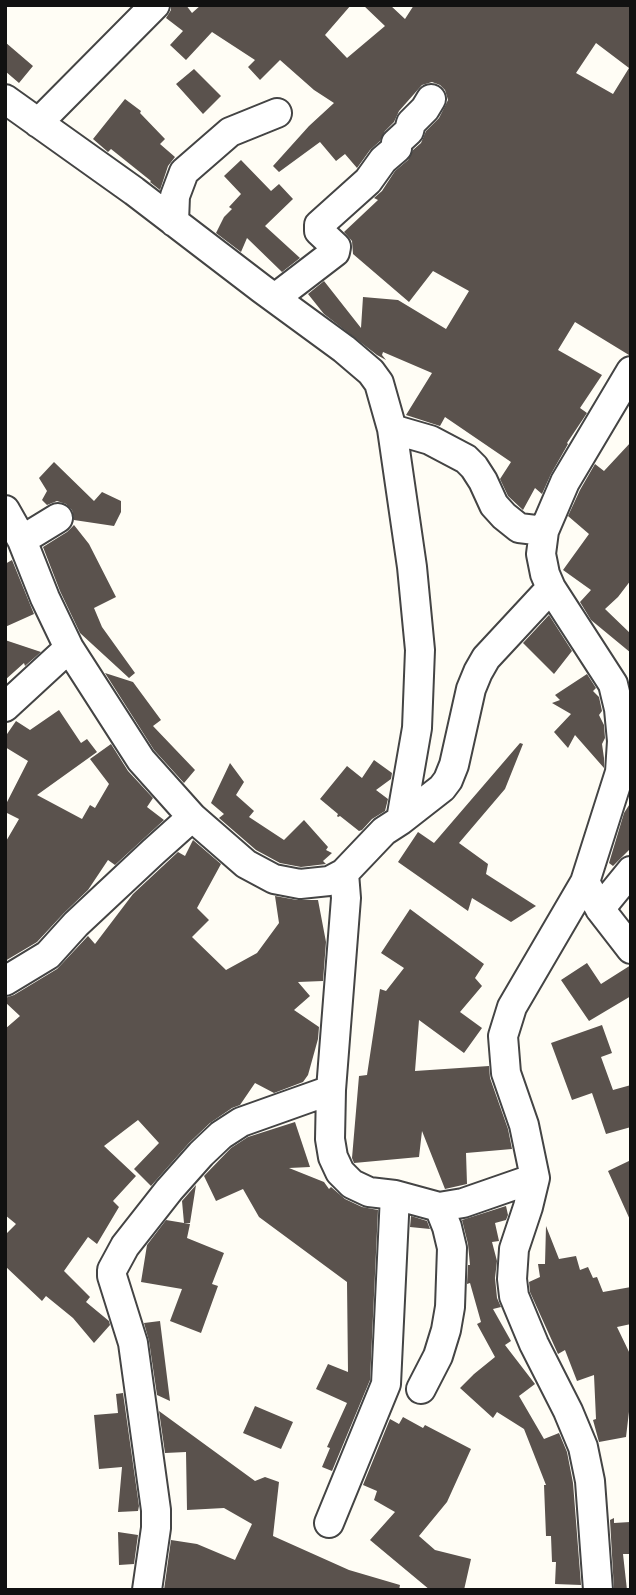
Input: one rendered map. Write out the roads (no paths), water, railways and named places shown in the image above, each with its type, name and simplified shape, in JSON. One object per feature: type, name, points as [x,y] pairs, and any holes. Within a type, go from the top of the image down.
[{"type":"street","points":[[38,123],[155,5]]},
{"type":"street","points":[[5,99],[134,191],[344,349],[372,372],[379,383],[392,429],[412,567],[420,650],[416,728],[401,820]]},
{"type":"street","points":[[275,299],[335,252],[335,247],[319,231],[319,225],[368,181],[383,160],[397,148],[396,143],[410,131],[411,123],[431,99]]},
{"type":"street","points":[[174,222],[176,197],[184,172],[230,132],[277,113]]},
{"type":"street","points":[[598,1590],[590,1482],[583,1447],[514,1296],[514,1250],[535,1178],[524,1125],[506,1073],[503,1036],[512,1007],[585,882],[620,772],[622,741],[613,684],[551,588],[541,554],[544,531],[565,482],[631,371]]},
{"type":"street","points":[[392,429],[430,440],[466,459],[483,481],[494,505],[503,516],[519,528],[544,531]]},
{"type":"street","points":[[5,510],[22,540],[69,648],[141,760],[192,817],[246,864],[274,879],[300,884],[329,881],[344,873],[384,831],[442,788],[454,765],[471,689],[485,658],[551,588]]},
{"type":"street","points":[[22,540],[58,518]]},
{"type":"street","points":[[5,708],[69,648]]},
{"type":"street","points":[[5,981],[48,955],[76,924],[192,817]]},
{"type":"street","points":[[600,909],[631,871]]},
{"type":"street","points":[[344,873],[346,898],[331,1090],[330,1139],[333,1157],[340,1172],[352,1184],[369,1192],[449,1206],[535,1178]]},
{"type":"street","points":[[585,882],[600,909],[631,949]]},
{"type":"street","points":[[147,1590],[156,1510],[133,1343],[112,1270],[125,1246],[169,1189],[221,1135],[241,1122],[331,1090]]},
{"type":"street","points":[[329,1523],[386,1384],[395,1195]]},
{"type":"street","points":[[421,1389],[438,1356],[450,1307],[452,1248],[447,1227],[449,1206]]}]
